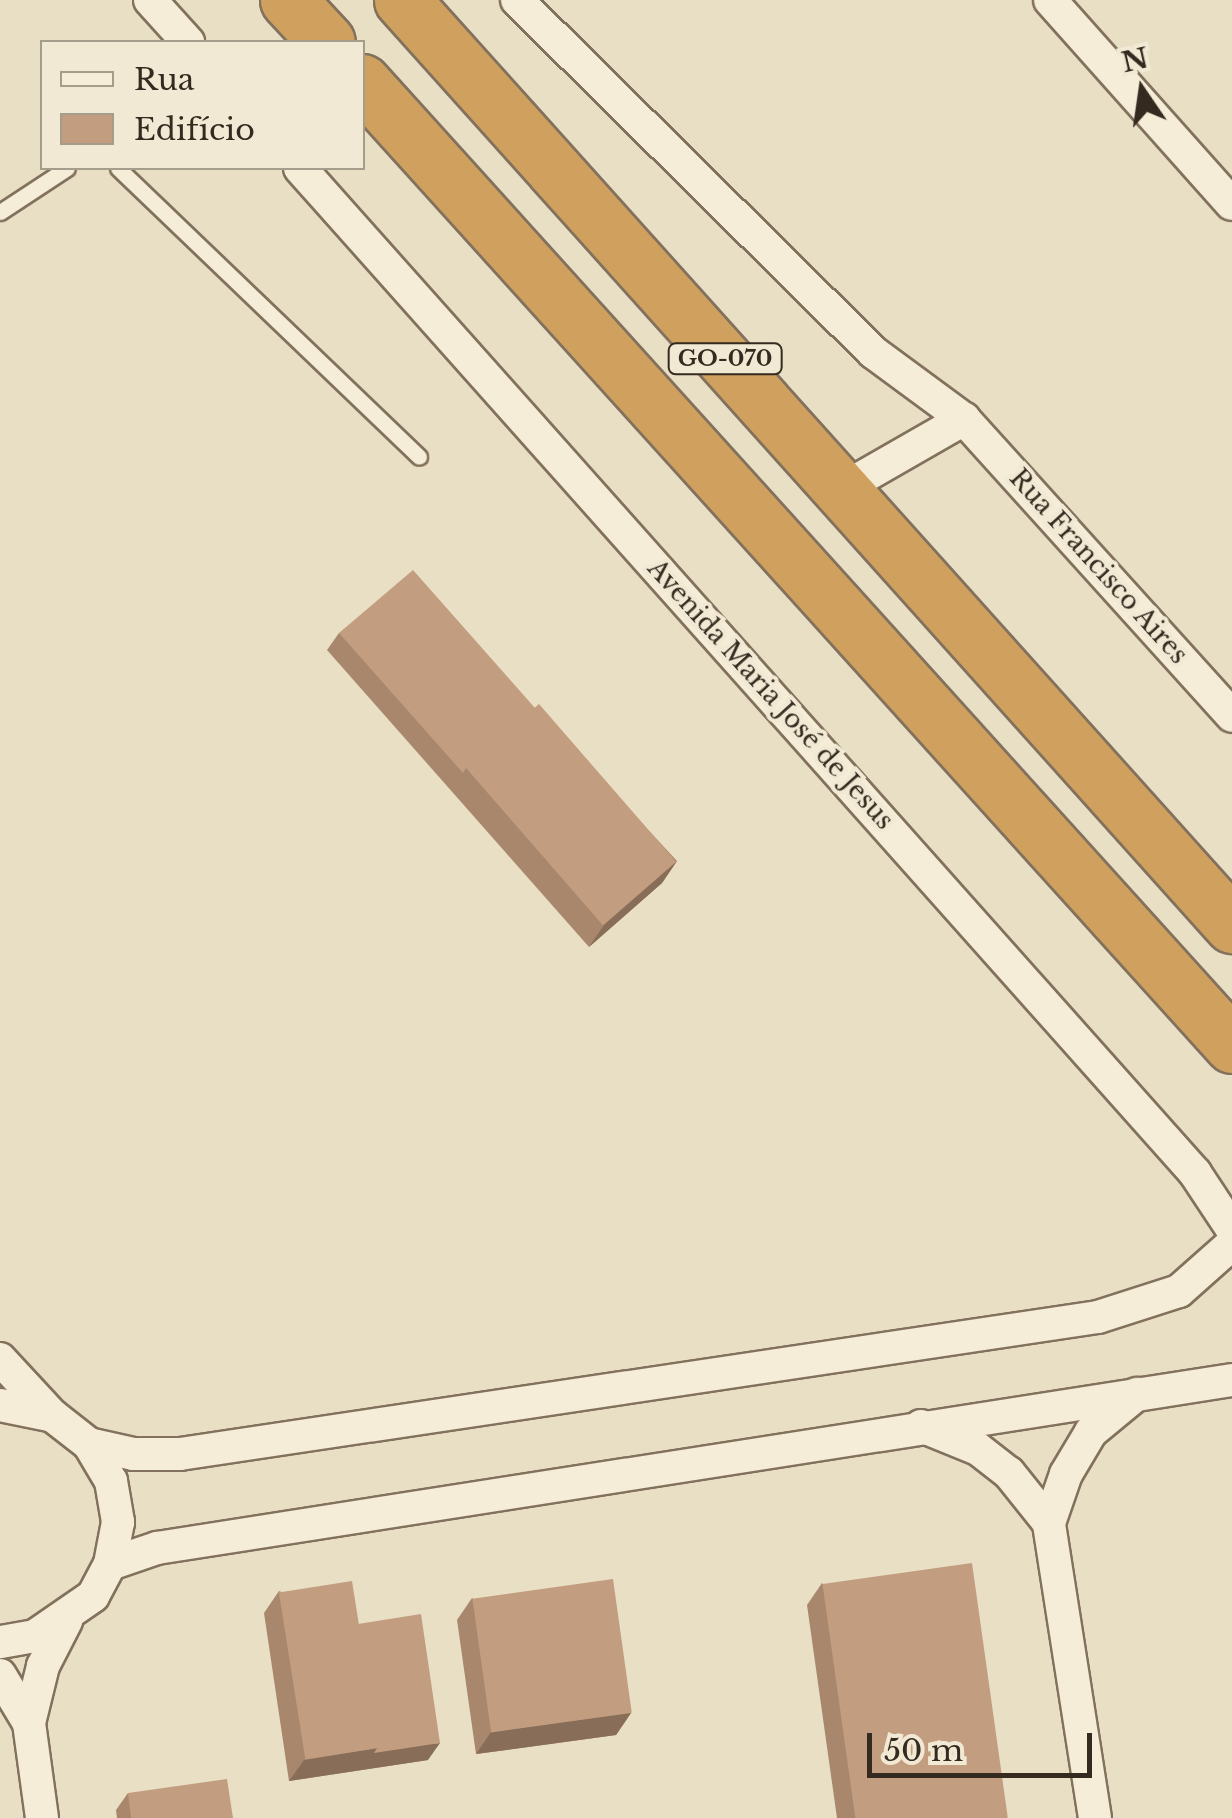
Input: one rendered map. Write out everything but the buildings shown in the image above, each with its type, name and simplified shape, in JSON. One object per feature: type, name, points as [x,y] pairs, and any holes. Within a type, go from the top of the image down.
[{"type":"highway","points":[[288,0],[324,40]]},
{"type":"highway","name":"GO-070","points":[[402,0],[1232,925]]},
{"type":"highway","name":"GO-070","points":[[365,85],[1232,1044]]},
{"type":"street","points":[[150,0],[186,40]]},
{"type":"street","name":"Rua Francisco Aires","points":[[517,0],[873,352],[964,418],[1232,716]]},
{"type":"street","points":[[1050,0],[1232,204]]},
{"type":"street","name":"Avenida Maria José de Jesus","points":[[302,170],[1195,1173],[1232,1228]]},
{"type":"street","points":[[842,489],[964,418]]},
{"type":"street","points":[[89,1444],[132,1454],[180,1454],[1098,1317],[1179,1291],[1211,1269],[1232,1244]]},
{"type":"street","points":[[0,1359],[53,1416],[89,1444],[110,1481],[118,1522],[110,1564],[92,1596],[66,1621],[35,1636],[0,1642]]},
{"type":"street","points":[[110,1564],[157,1548],[1232,1380]]},
{"type":"street","points":[[1095,1818],[1049,1524],[1066,1474],[1091,1432],[1136,1394]]},
{"type":"street","points":[[0,1405],[53,1416]]},
{"type":"street","points":[[921,1426],[978,1449],[1009,1473],[1049,1524]]},
{"type":"street","points":[[42,1818],[29,1723],[43,1666],[66,1621]]},
{"type":"street","points":[[0,1674],[29,1723]]},
{"type":"lane","points":[[0,212],[65,170]]},
{"type":"lane","points":[[120,170],[418,457]]}]
